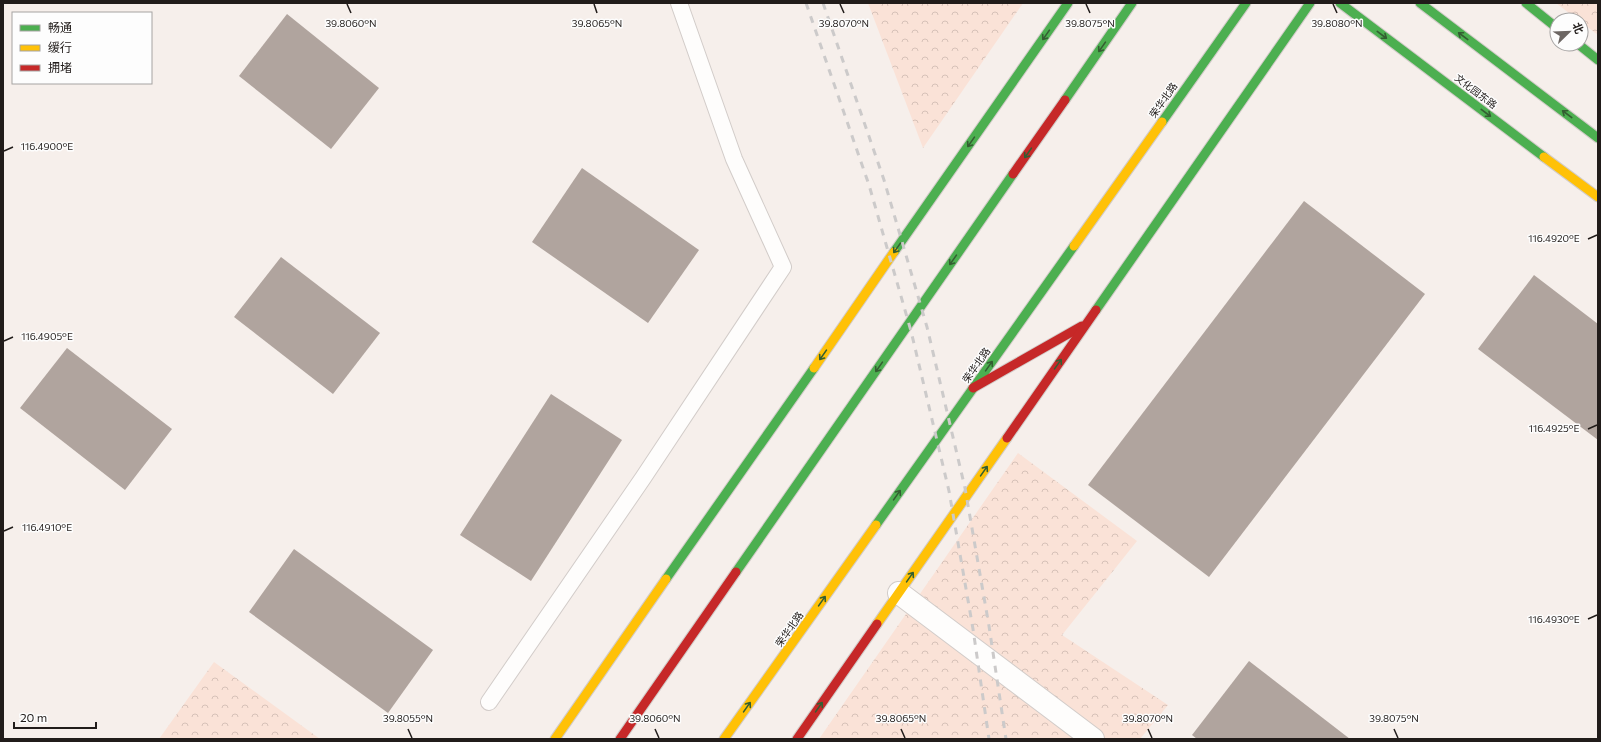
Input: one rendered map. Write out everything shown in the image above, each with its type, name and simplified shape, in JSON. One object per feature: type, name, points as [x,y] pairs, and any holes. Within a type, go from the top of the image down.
[{"type":"main road","points":[[555,739],[1068,3]]},
{"type":"main road","points":[[620,739],[1132,3]]},
{"type":"main road","name":"荣华北路","points":[[724,739],[1246,3]]},
{"type":"main road","points":[[797,739],[1310,3]]},
{"type":"main road","name":"文化园东路","points":[[1340,3],[1598,197]]},
{"type":"main road","points":[[1420,3],[1598,138]]},
{"type":"main road","points":[[1526,3],[1549,22]]},
{"type":"main road","points":[[1588,52],[1598,60]]},
{"type":"main road","points":[[973,388],[1087,323]]},
{"type":"street","points":[[899,593],[1093,739]]},
{"type":"lane","points":[[489,702],[643,478],[783,267],[734,159],[679,3]]},
{"type":"green space","points":[[868,3],[1023,3],[923,148]]},
{"type":"green space","points":[[1556,3],[1598,3],[1598,35],[1589,28],[1589,12],[1568,12]]},
{"type":"green space","points":[[1018,453],[1137,541],[1062,635],[1168,705],[1140,739],[819,739]]},
{"type":"green space","points":[[214,662],[320,739],[159,739]]},
{"type":"building","points":[[287,14],[379,88],[331,149],[239,76]]},
{"type":"building","points":[[582,168],[699,250],[648,323],[532,242]]},
{"type":"building","points":[[1304,201],[1425,294],[1209,577],[1088,485]]},
{"type":"building","points":[[281,257],[380,333],[333,394],[234,317]]},
{"type":"building","points":[[1534,275],[1598,324],[1598,440],[1478,349]]},
{"type":"building","points":[[67,348],[172,429],[125,490],[20,408]]},
{"type":"building","points":[[551,394],[622,440],[531,581],[460,535]]},
{"type":"building","points":[[294,549],[433,650],[388,713],[249,612]]},
{"type":"building","points":[[1249,661],[1350,739],[1197,739],[1192,735]]},
{"type":"railway","points":[[806,3],[869,185],[911,331],[949,491],[973,629],[989,739]]},
{"type":"railway","points":[[823,3],[884,180],[927,327],[965,488],[989,626],[1006,739]]},
{"type":"traffic: fast","points":[[894,252],[1068,3]]},
{"type":"traffic: fast","points":[[1065,100],[1132,3]]},
{"type":"traffic: fast","points":[[1162,122],[1246,3]]},
{"type":"traffic: fast","points":[[1096,310],[1310,3]]},
{"type":"traffic: fast","points":[[1340,3],[1544,157]]},
{"type":"traffic: fast","points":[[1420,3],[1598,138]]},
{"type":"traffic: fast","points":[[1526,3],[1549,22]]},
{"type":"traffic: fast","points":[[1588,52],[1598,60]]},
{"type":"traffic: fast","points":[[736,572],[1013,174]]},
{"type":"traffic: fast","points":[[876,525],[1074,246]]},
{"type":"traffic: fast","points":[[666,579],[814,368]]},
{"type":"traffic: slow","points":[[1074,246],[1162,122]]},
{"type":"traffic: slow","points":[[1544,157],[1598,197]]},
{"type":"traffic: slow","points":[[814,368],[894,252]]},
{"type":"traffic: slow","points":[[877,624],[1007,438]]},
{"type":"traffic: slow","points":[[724,739],[876,525]]},
{"type":"traffic: slow","points":[[555,739],[666,579]]},
{"type":"traffic: jam","points":[[1013,174],[1065,100]]},
{"type":"traffic: jam","points":[[1007,438],[1096,310]]},
{"type":"traffic: jam","points":[[973,388],[1082,326]]},
{"type":"traffic: jam","points":[[620,739],[736,572]]},
{"type":"traffic: jam","points":[[797,739],[877,624]]}]
